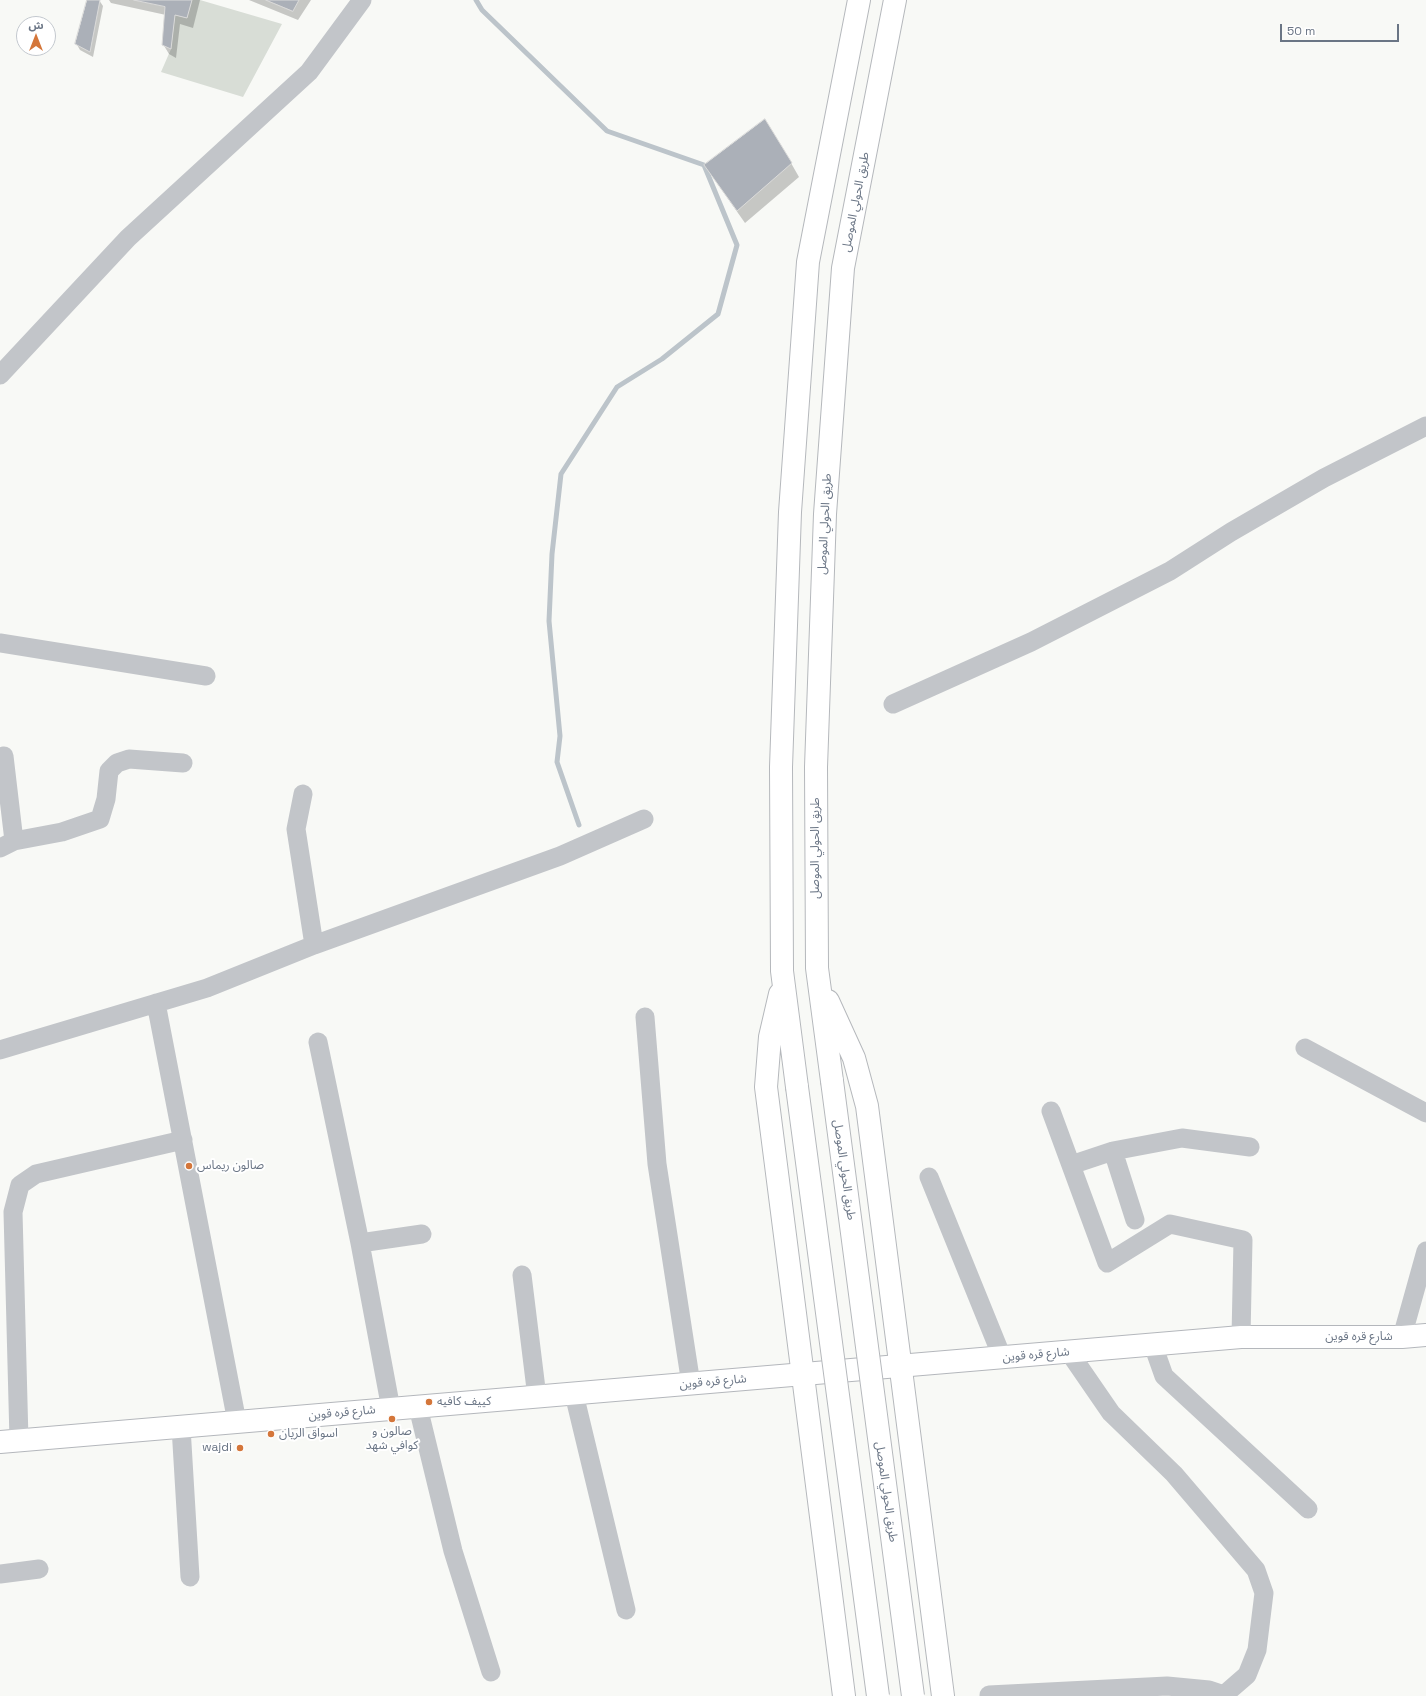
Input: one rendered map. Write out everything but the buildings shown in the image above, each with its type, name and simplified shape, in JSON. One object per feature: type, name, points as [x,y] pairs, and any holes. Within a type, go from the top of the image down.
[{"type":"main road","points":[[844,1696],[766,1087],[770,1037],[781,989],[782,971],[781,767],[788,552],[808,262],[859,0]]},
{"type":"main road","name":"طريق الحولي الموصل","points":[[895,0],[843,268],[824,522],[816,767],[817,968],[913,1696]]},
{"type":"main road","points":[[817,968],[824,992],[854,1058],[867,1106],[902,1366],[943,1696]]},
{"type":"main road","points":[[782,971],[878,1696]]},
{"type":"main road","name":"شارع قره قوين","points":[[9,1441],[1241,1337],[1402,1337],[1426,1335]]},
{"type":"street","points":[[0,375],[128,238],[309,72],[362,0]]},
{"type":"street","points":[[893,704],[1031,642],[1170,571],[1324,478],[1426,426]]},
{"type":"street","points":[[0,643],[206,676]]},
{"type":"street","points":[[4,756],[7,845],[62,832],[100,819],[106,799],[109,771],[117,763],[129,759],[183,763]]},
{"type":"street","points":[[303,794],[296,829],[314,944]]},
{"type":"street","points":[[0,1050],[207,988],[314,944],[560,856],[644,819]]},
{"type":"street","points":[[156,1003],[237,1422]]},
{"type":"street","points":[[645,1017],[657,1164],[691,1384]]},
{"type":"street","points":[[318,1042],[360,1242],[391,1409]]},
{"type":"street","points":[[1305,1048],[1426,1113]]},
{"type":"street","points":[[1051,1111],[1107,1263],[1170,1224],[1243,1240],[1241,1337]]},
{"type":"street","points":[[1071,1165],[1113,1150],[1182,1138],[1250,1147]]},
{"type":"street","points":[[9,1441],[13,1212],[20,1185],[36,1174],[183,1140]]},
{"type":"street","points":[[1113,1150],[1135,1220]]},
{"type":"street","points":[[929,1177],[1002,1357]]},
{"type":"street","points":[[360,1242],[422,1234]]},
{"type":"street","points":[[1402,1337],[1426,1251]]},
{"type":"street","points":[[522,1275],[537,1397]]},
{"type":"street","points":[[1153,1345],[1164,1376],[1308,1509]]},
{"type":"street","points":[[989,1695],[1168,1686],[1209,1690],[1226,1696],[1247,1675],[1257,1650],[1264,1593],[1256,1570],[1174,1474],[1111,1413],[1068,1352]]},
{"type":"street","points":[[574,1394],[626,1610]]},
{"type":"street","points":[[418,1407],[453,1551],[491,1672]]},
{"type":"street","points":[[180,1427],[190,1577]]},
{"type":"street","points":[[0,1574],[39,1569]]},
{"type":"shaded area","points":[[192,0],[200,0],[282,24],[243,97],[161,72],[171,49],[175,15],[187,18]]},
{"type":"waterway","points":[[476,0],[482,10],[607,131],[704,165],[737,245],[718,314],[662,359],[617,387],[561,474],[552,554],[549,621],[560,736],[557,762],[579,825]]},
{"type":"place","name":"صالون ريماس","points":[[189,1166]]},
{"type":"place","name":"كييف كافيه","points":[[429,1402]]},
{"type":"place","name":"صالون و كوافي شهد","points":[[392,1419]]},
{"type":"place","name":"اسواق الريان","points":[[271,1434]]},
{"type":"place","name":"wajdi","points":[[240,1448]]}]
